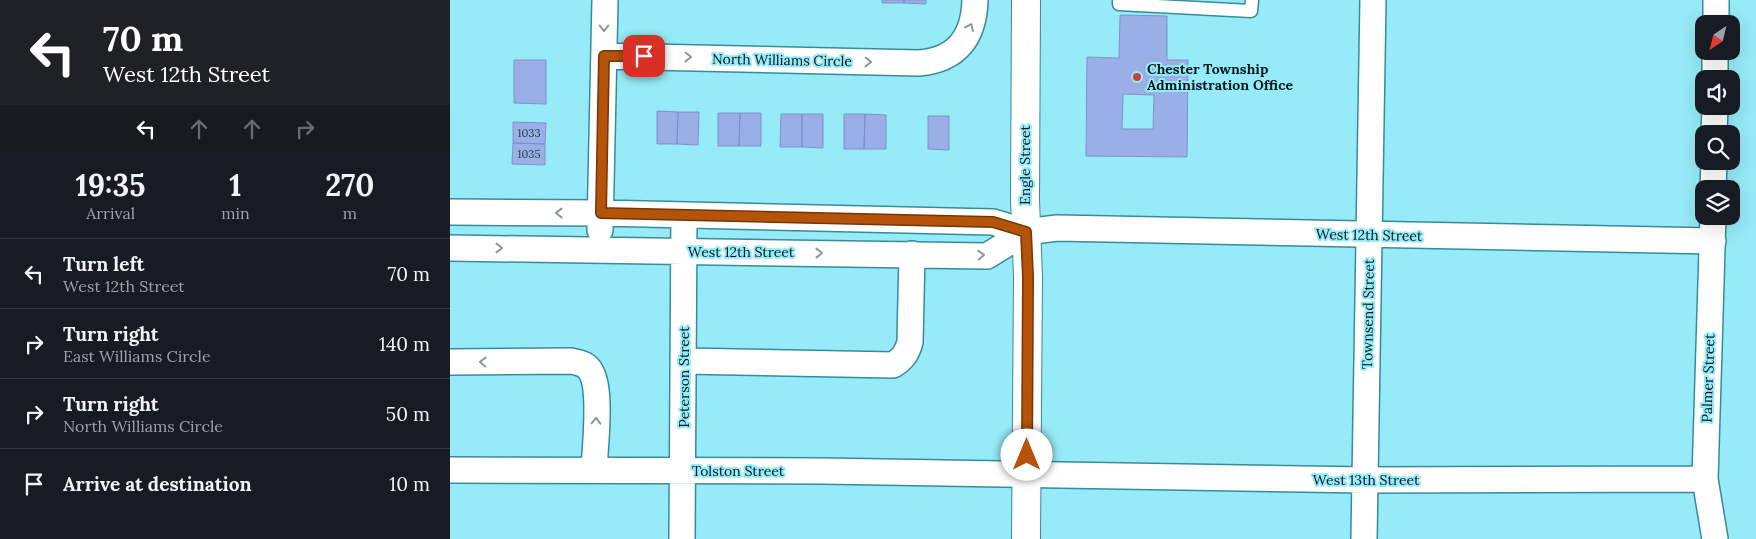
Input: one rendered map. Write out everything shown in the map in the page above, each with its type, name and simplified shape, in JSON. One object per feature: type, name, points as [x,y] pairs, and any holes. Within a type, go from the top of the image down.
[{"type":"main road","name":"Engle Street","points":[[1026,0],[1025,200],[1028,277],[1026,539]]},
{"type":"street","points":[[600,249],[604,0]]},
{"type":"street","name":"North Williams Circle","points":[[604,56],[919,63],[943,59],[955,50],[971,26],[974,18],[975,0]]},
{"type":"street","name":"Townsend Street","points":[[1364,539],[1374,0]]},
{"type":"street","points":[[1716,0],[1716,15]]},
{"type":"street","name":"West 12th Street","points":[[450,212],[601,213],[993,222],[1026,232],[1057,228],[1713,242]]},
{"type":"street","name":"Peterson Street","points":[[682,539],[684,216]]},
{"type":"street","name":"Palmer Street","points":[[1713,225],[1704,479],[1714,539]]},
{"type":"street","name":"West 12th Street","points":[[450,248],[987,256],[1026,232]]},
{"type":"street","points":[[684,361],[893,366],[902,360],[908,351],[910,342],[912,254]]},
{"type":"street","points":[[450,362],[571,361],[584,364],[591,371],[595,382],[594,470]]},
{"type":"street","name":"Tolston Street","points":[[450,470],[823,471],[1027,475]]},
{"type":"street","name":"West 13th Street","points":[[1027,475],[1365,480],[1704,479]]},
{"type":"lane","points":[[1119,0],[1119,4],[1176,4],[1251,11],[1252,0]]},
{"type":"building","points":[[882,0],[904,0],[904,3],[882,3]]},
{"type":"building","points":[[904,0],[926,0],[926,4],[904,3]]},
{"type":"building","name":"Chester Township Administration Office","points":[[1120,15],[1167,16],[1167,60],[1188,60],[1187,157],[1086,156],[1087,57],[1119,58]],"holes":[[[1123,94],[1154,95],[1153,129],[1122,129]]]},
{"type":"building","points":[[514,60],[546,60],[546,104],[514,103]]},
{"type":"building","points":[[657,111],[678,112],[677,144],[657,144]]},
{"type":"building","points":[[678,112],[699,112],[698,145],[677,144]]},
{"type":"building","points":[[718,113],[740,113],[739,146],[718,146]]},
{"type":"building","points":[[740,113],[761,113],[761,146],[739,146]]},
{"type":"building","points":[[781,114],[802,114],[802,147],[780,147]]},
{"type":"building","points":[[802,114],[823,114],[823,148],[802,147]]},
{"type":"building","points":[[844,114],[865,114],[864,149],[844,149]]},
{"type":"building","points":[[865,114],[886,115],[886,149],[864,149]]},
{"type":"building","points":[[928,116],[949,116],[949,150],[928,149]]},
{"type":"building","points":[[513,122],[546,123],[545,144],[513,143]]},
{"type":"building","points":[[513,143],[545,144],[545,165],[512,164]]},
{"type":"place","name":"Chester Township Administration Office","points":[[1137,77]]},
{"type":"route","points":[[644,56],[604,56],[601,213],[993,222],[1026,232],[1028,277],[1027,455]]}]
